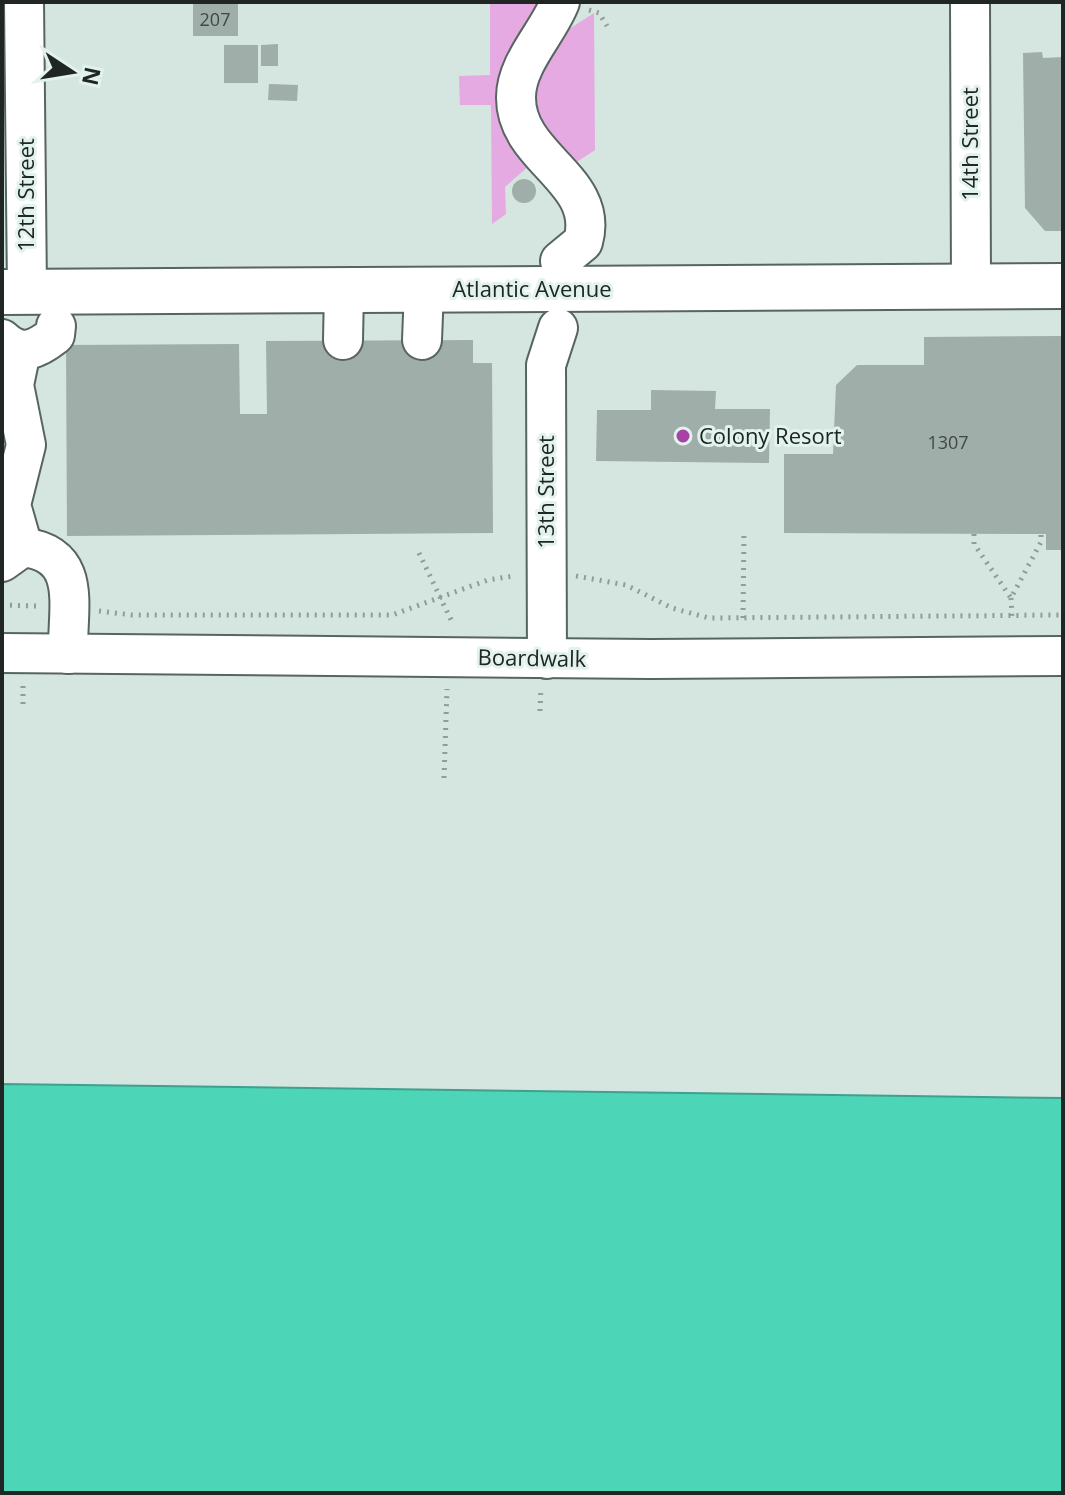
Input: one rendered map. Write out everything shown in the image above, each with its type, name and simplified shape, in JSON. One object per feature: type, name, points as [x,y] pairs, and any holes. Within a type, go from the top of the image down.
[{"type":"main road","name":"Atlantic Avenue","points":[[14,292],[1063,286]]},
{"type":"street","name":"12th Street","points":[[14,292],[24,2]]},
{"type":"street","points":[[560,2],[520,78],[516,97],[519,121],[532,146],[573,187],[584,207],[583,242],[560,261]]},
{"type":"street","name":"14th Street","points":[[970,2],[971,286]]},
{"type":"street","points":[[343,340],[344,290]]},
{"type":"street","points":[[422,340],[424,290]]},
{"type":"street","points":[[56,326],[55,335],[42,345],[12,345],[14,385],[26,445],[11,505],[13,554],[52,554],[67,574],[68,654]]},
{"type":"street","name":"13th Street","points":[[544,673],[546,365],[558,328]]},
{"type":"street","name":"Boardwalk","points":[[12,666],[68,654],[450,672],[544,673],[743,658],[1063,656]]},
{"type":"path","points":[[743,658],[744,531]]},
{"type":"path","points":[[974,534],[974,544],[1011,598],[1041,542],[1041,534]]},
{"type":"path","points":[[419,553],[453,624],[444,778]]},
{"type":"path","points":[[12,666],[23,704]]},
{"type":"path","points":[[540,711],[544,673]]},
{"type":"shaded area","points":[[490,2],[549,2],[528,28],[531,164],[505,187],[506,214],[492,224],[491,105],[460,105],[459,76],[490,75]]},
{"type":"shaded area","points":[[594,13],[595,150],[569,167],[546,141],[531,93],[552,40]]},
{"type":"shaded area","points":[[2,1084],[1063,1098],[1063,1493],[2,1493]]},
{"type":"building","points":[[193,2],[238,2],[238,36],[193,36]]},
{"type":"building","points":[[278,44],[278,66],[261,66],[261,45]]},
{"type":"building","points":[[224,45],[258,45],[258,83],[224,83]]},
{"type":"building","points":[[1042,52],[1043,58],[1063,57],[1063,231],[1045,231],[1025,208],[1023,53]]},
{"type":"building","points":[[269,84],[298,85],[297,101],[268,100]]},
{"type":"building","points":[[524,179],[532,183],[536,191],[532,199],[524,203],[516,199],[512,191],[516,183]]},
{"type":"building","points":[[1063,336],[1063,550],[1046,550],[1046,534],[784,533],[784,454],[833,454],[836,385],[857,365],[924,365],[924,337]]},
{"type":"building","points":[[473,340],[473,363],[492,363],[493,533],[67,536],[66,345],[239,344],[240,414],[267,414],[266,341]]},
{"type":"building","name":"Colony Resort","points":[[651,390],[716,391],[715,409],[770,409],[769,463],[596,461],[597,410],[651,410]]},
{"type":"place","name":"Colony Resort","points":[[683,436]]}]
